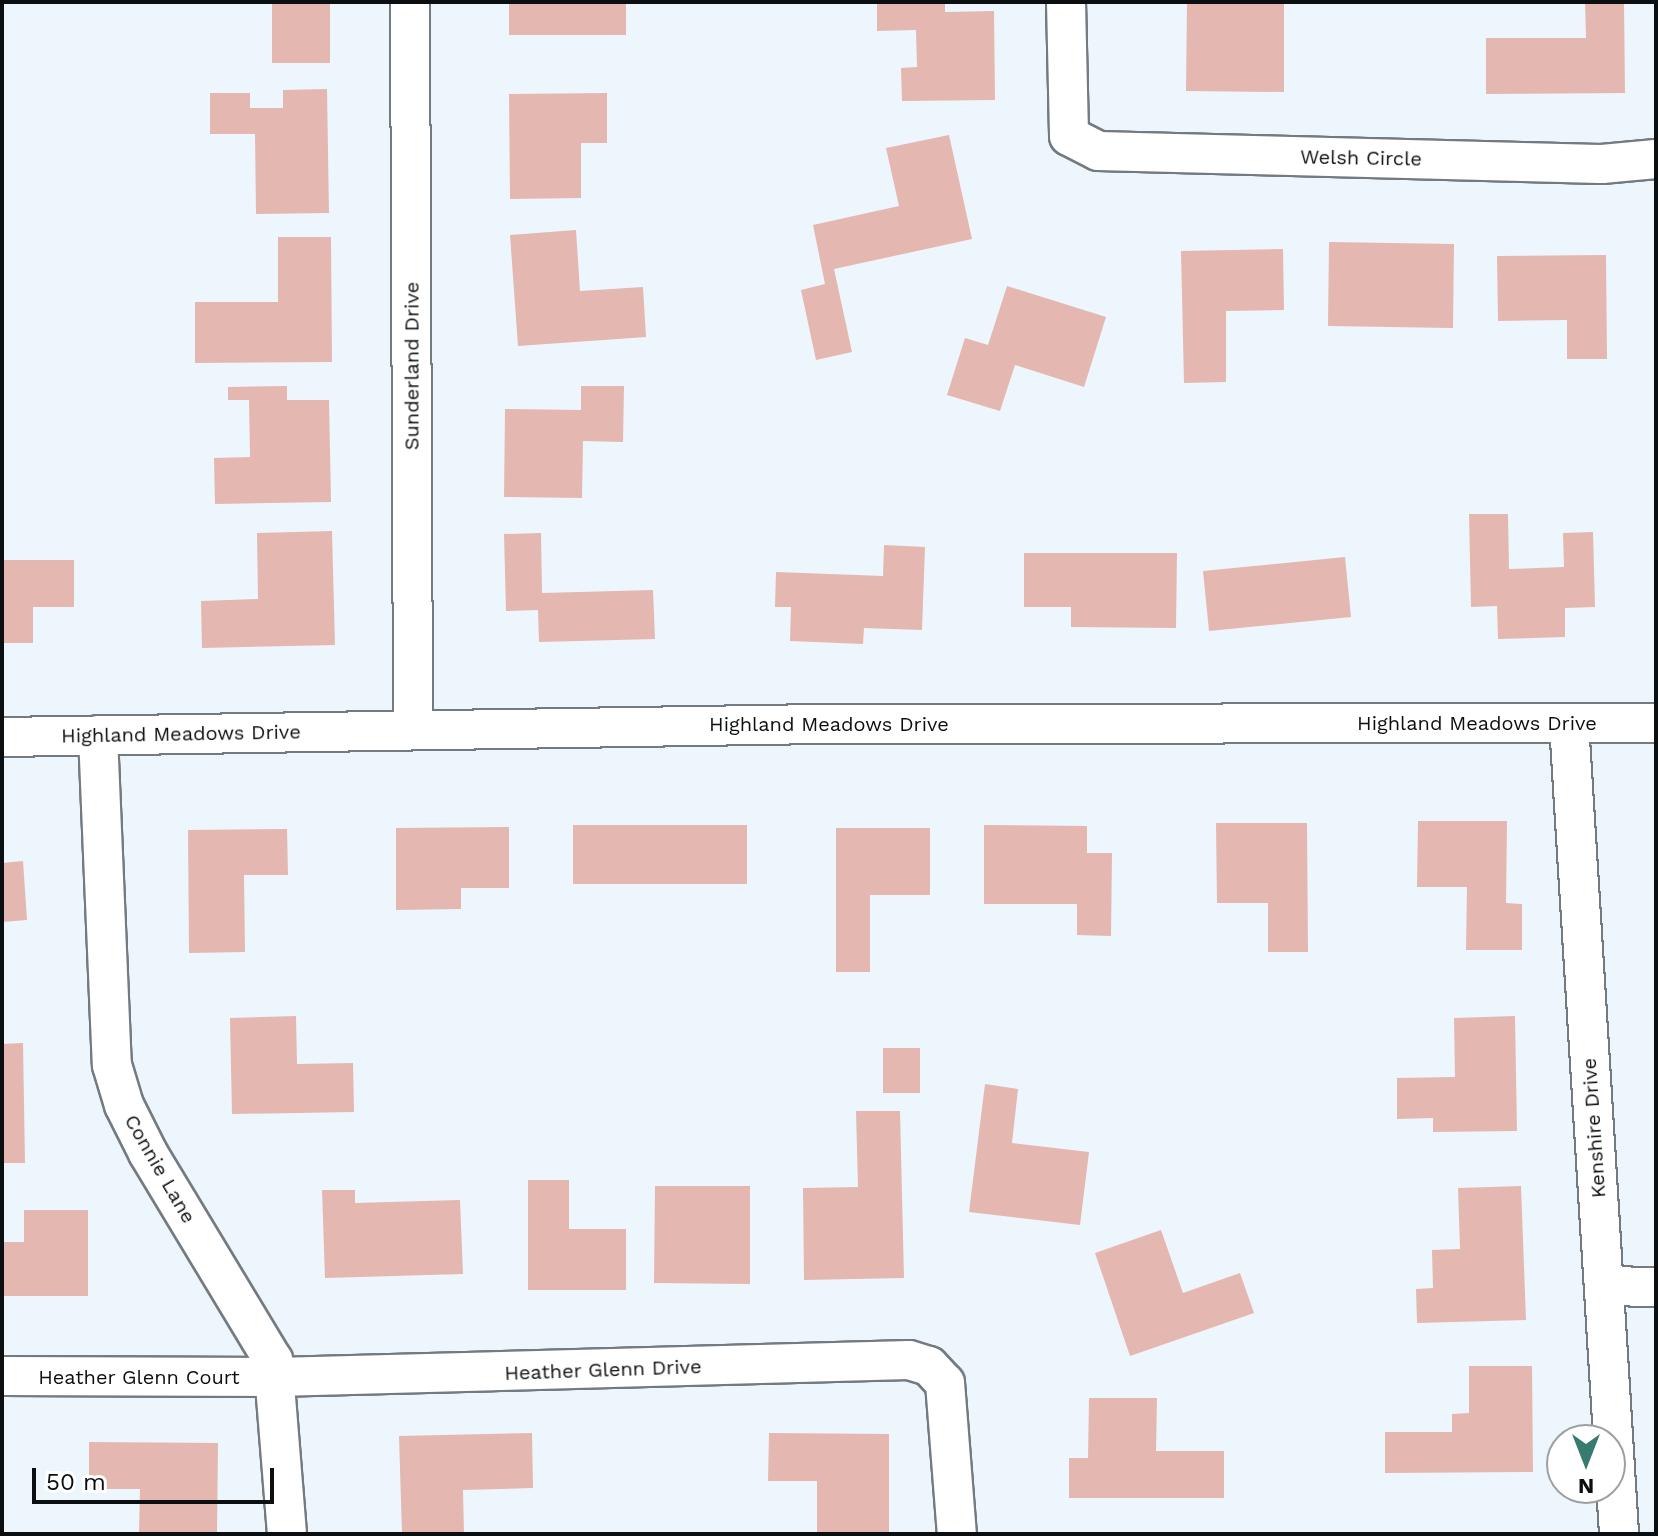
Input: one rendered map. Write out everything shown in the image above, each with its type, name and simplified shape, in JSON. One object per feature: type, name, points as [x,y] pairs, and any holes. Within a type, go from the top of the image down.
[{"type":"street","name":"Sunderland Drive","points":[[410,2],[413,730]]},
{"type":"street","name":"Welsh Circle","points":[[1066,2],[1069,136],[1098,151],[1602,164],[1656,159]]},
{"type":"street","name":"Kenshire Drive","points":[[1569,723],[1619,1534]]},
{"type":"street","name":"Highland Meadows Drive","points":[[2,737],[413,730],[1656,723]]},
{"type":"street","name":"Connie Lane","points":[[98,735],[112,1065],[124,1105],[142,1141],[256,1327],[276,1377],[287,1534]]},
{"type":"street","points":[[1604,1286],[1656,1287]]},
{"type":"street","name":"Heather Glenn Drive","points":[[276,1377],[909,1360],[929,1366],[945,1383],[951,1407],[957,1534]]},
{"type":"street","name":"Heather Glenn Court","points":[[2,1376],[276,1377]]},
{"type":"building","points":[[272,2],[330,2],[330,63],[272,63]]},
{"type":"building","points":[[509,2],[626,2],[626,35],[509,35]]},
{"type":"building","points":[[877,2],[945,2],[945,12],[994,11],[995,100],[902,101],[901,68],[917,67],[916,30],[877,31]]},
{"type":"building","points":[[1187,2],[1284,2],[1284,92],[1186,91]]},
{"type":"building","points":[[1585,2],[1624,2],[1625,93],[1486,94],[1486,38],[1586,38]]},
{"type":"building","points":[[327,89],[329,213],[256,214],[255,134],[210,134],[210,93],[250,93],[250,108],[283,108],[283,90]]},
{"type":"building","points":[[607,93],[607,143],[581,143],[581,198],[510,199],[509,94]]},
{"type":"building","points":[[949,135],[972,239],[834,269],[852,352],[816,360],[801,290],[825,284],[813,225],[899,206],[886,148]]},
{"type":"building","points":[[576,230],[580,291],[643,287],[646,337],[518,346],[510,235]]},
{"type":"building","points":[[278,237],[331,237],[332,362],[195,363],[195,302],[278,302]]},
{"type":"building","points":[[1329,242],[1454,244],[1453,328],[1328,326]]},
{"type":"building","points":[[1283,249],[1284,310],[1226,311],[1226,382],[1184,383],[1181,251]]},
{"type":"building","points":[[1606,255],[1607,359],[1567,359],[1567,320],[1498,321],[1497,256]]},
{"type":"building","points":[[1007,286],[1106,317],[1084,387],[1015,365],[1000,411],[947,395],[965,338],[988,345]]},
{"type":"building","points":[[287,386],[287,400],[329,400],[331,502],[215,504],[214,458],[250,457],[249,400],[228,400],[228,387]]},
{"type":"building","points":[[581,386],[624,386],[623,442],[583,441],[582,498],[504,497],[505,409],[581,410]]},
{"type":"building","points":[[1469,514],[1508,514],[1509,569],[1564,567],[1563,533],[1593,532],[1595,607],[1565,608],[1565,637],[1498,639],[1497,606],[1471,607]]},
{"type":"building","points":[[332,531],[335,645],[202,648],[201,601],[258,599],[257,533]]},
{"type":"building","points":[[541,533],[542,593],[653,590],[655,639],[539,642],[538,610],[506,611],[504,534]]},
{"type":"building","points":[[884,545],[925,547],[922,630],[864,628],[863,644],[790,641],[791,607],[775,607],[776,572],[883,576]]},
{"type":"building","points":[[1024,553],[1177,553],[1176,628],[1071,627],[1071,607],[1024,607]]},
{"type":"building","points":[[1345,557],[1351,617],[1209,631],[1203,571]]},
{"type":"building","points":[[2,560],[74,560],[74,607],[33,607],[33,643],[2,643]]},
{"type":"building","points":[[1418,821],[1507,821],[1506,903],[1522,904],[1522,950],[1466,950],[1467,887],[1417,887]]},
{"type":"building","points":[[1216,823],[1307,823],[1308,952],[1268,952],[1268,903],[1217,903]]},
{"type":"building","points":[[573,825],[747,825],[747,884],[573,884]]},
{"type":"building","points":[[984,825],[1087,826],[1087,853],[1112,853],[1111,936],[1077,935],[1077,904],[984,904]]},
{"type":"building","points":[[509,827],[509,888],[461,888],[461,909],[396,910],[396,828]]},
{"type":"building","points":[[836,828],[930,828],[930,895],[870,895],[870,972],[836,972]]},
{"type":"building","points":[[287,829],[288,875],[244,875],[245,952],[189,953],[188,830]]},
{"type":"building","points":[[23,861],[27,920],[2,922],[2,863]]},
{"type":"building","points":[[296,1016],[297,1064],[353,1063],[354,1112],[232,1114],[230,1018]]},
{"type":"building","points":[[1515,1016],[1517,1131],[1433,1132],[1433,1118],[1397,1119],[1397,1078],[1455,1077],[1454,1018]]},
{"type":"building","points":[[23,1043],[25,1163],[2,1163],[2,1044]]},
{"type":"building","points":[[883,1048],[920,1048],[920,1093],[883,1093]]},
{"type":"building","points":[[985,1084],[1018,1089],[1012,1143],[1089,1152],[1080,1225],[969,1212]]},
{"type":"building","points":[[856,1111],[900,1111],[904,1278],[804,1280],[803,1188],[858,1187]]},
{"type":"building","points":[[528,1180],[569,1180],[569,1229],[626,1229],[626,1290],[528,1290]]},
{"type":"building","points":[[655,1186],[750,1186],[750,1284],[654,1283]]},
{"type":"building","points":[[1521,1186],[1526,1320],[1417,1323],[1416,1289],[1433,1288],[1432,1250],[1460,1249],[1458,1188]]},
{"type":"building","points":[[322,1190],[355,1190],[355,1203],[460,1200],[463,1274],[325,1278]]},
{"type":"building","points":[[24,1210],[88,1210],[88,1296],[2,1296],[2,1242],[24,1242]]},
{"type":"building","points":[[1161,1230],[1183,1293],[1240,1273],[1254,1313],[1130,1356],[1095,1253]]},
{"type":"building","points":[[1469,1366],[1532,1366],[1533,1472],[1385,1473],[1385,1432],[1452,1432],[1452,1414],[1469,1413]]},
{"type":"building","points":[[1089,1398],[1157,1398],[1156,1451],[1224,1451],[1224,1498],[1069,1498],[1069,1458],[1088,1458]]},
{"type":"building","points":[[532,1433],[533,1488],[463,1490],[464,1534],[402,1534],[399,1436]]},
{"type":"building","points":[[769,1433],[889,1434],[889,1534],[817,1534],[817,1481],[768,1481]]},
{"type":"building","points":[[89,1442],[218,1443],[217,1534],[139,1534],[140,1489],[89,1489]]}]
